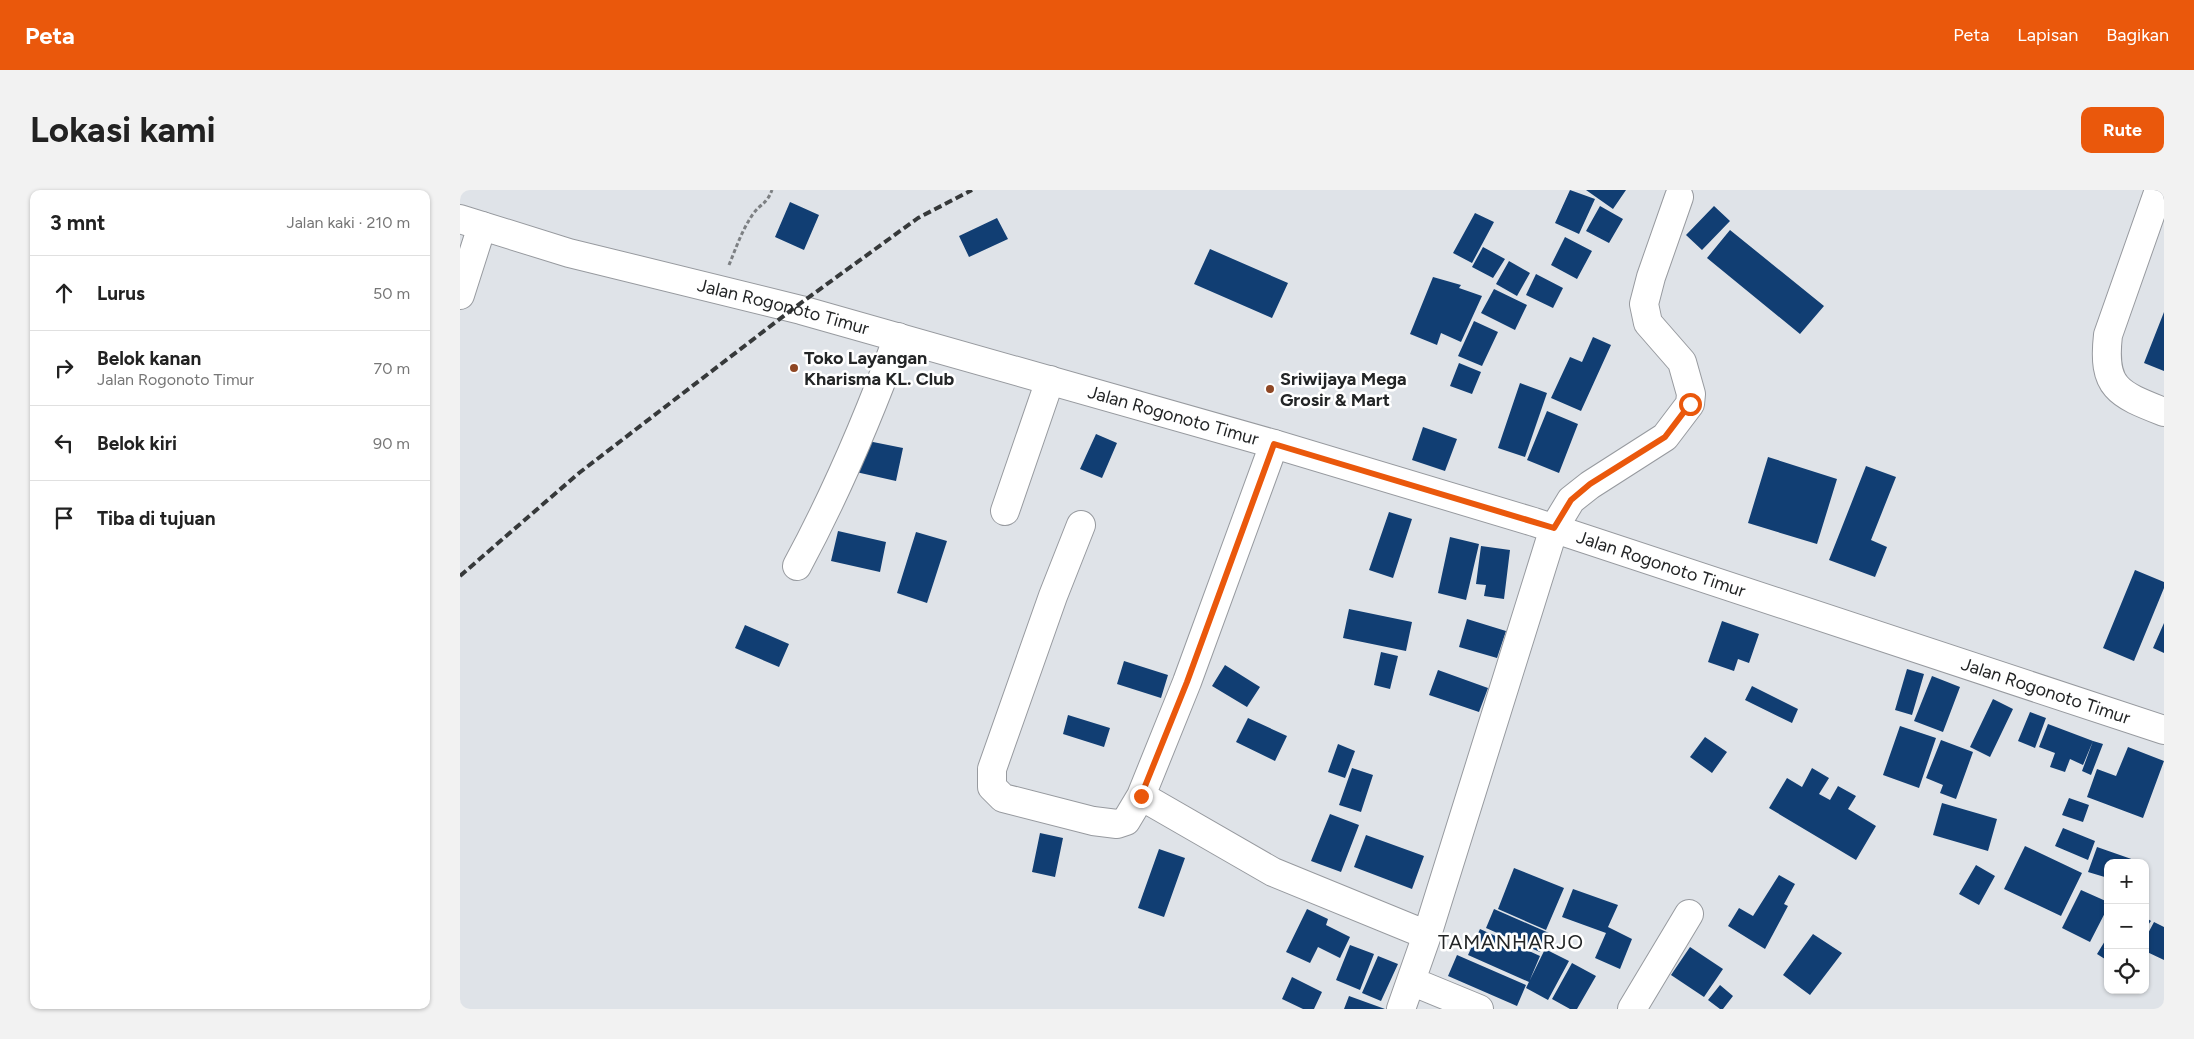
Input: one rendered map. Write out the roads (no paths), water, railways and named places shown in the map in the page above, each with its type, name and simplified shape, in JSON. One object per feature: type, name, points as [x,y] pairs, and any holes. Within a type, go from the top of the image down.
[{"type":"street","points":[[2159,190],[2108,335],[2106,357],[2110,377],[2120,392],[2164,412]]},
{"type":"street","points":[[1401,1009],[1427,935],[1554,528],[1571,500],[1590,484],[1665,437],[1690,404],[1691,394],[1682,362],[1648,323],[1644,304],[1651,277],[1679,197]]},
{"type":"street","points":[[460,295],[471,223]]},
{"type":"street","name":"Jalan Rogonoto Timur","points":[[471,223],[569,253],[801,310],[1274,444],[1554,528],[2164,730]]},
{"type":"street","points":[[797,566],[830,505],[868,416],[898,337]]},
{"type":"street","points":[[1005,511],[1050,380]]},
{"type":"street","points":[[1081,525],[1053,596],[992,769],[992,787],[1003,798],[1093,821],[1117,824],[1126,821],[1141,796],[1187,682],[1274,444]]},
{"type":"street","points":[[1141,796],[1273,872],[1427,935]]},
{"type":"street","points":[[1632,1009],[1689,914]]},
{"type":"street","points":[[1411,981],[1478,1009]]},
{"type":"railway","points":[[460,576],[579,473],[794,308],[918,218],[972,190]]},
{"type":"place","name":"Toko Layangan Kharisma KL. Club","points":[[794,368]]},
{"type":"place","name":"Sriwijaya Mega Grosir & Mart","points":[[1270,389]]},
{"type":"district","name":"TAMANHARJO","points":[[1511,942]]}]
